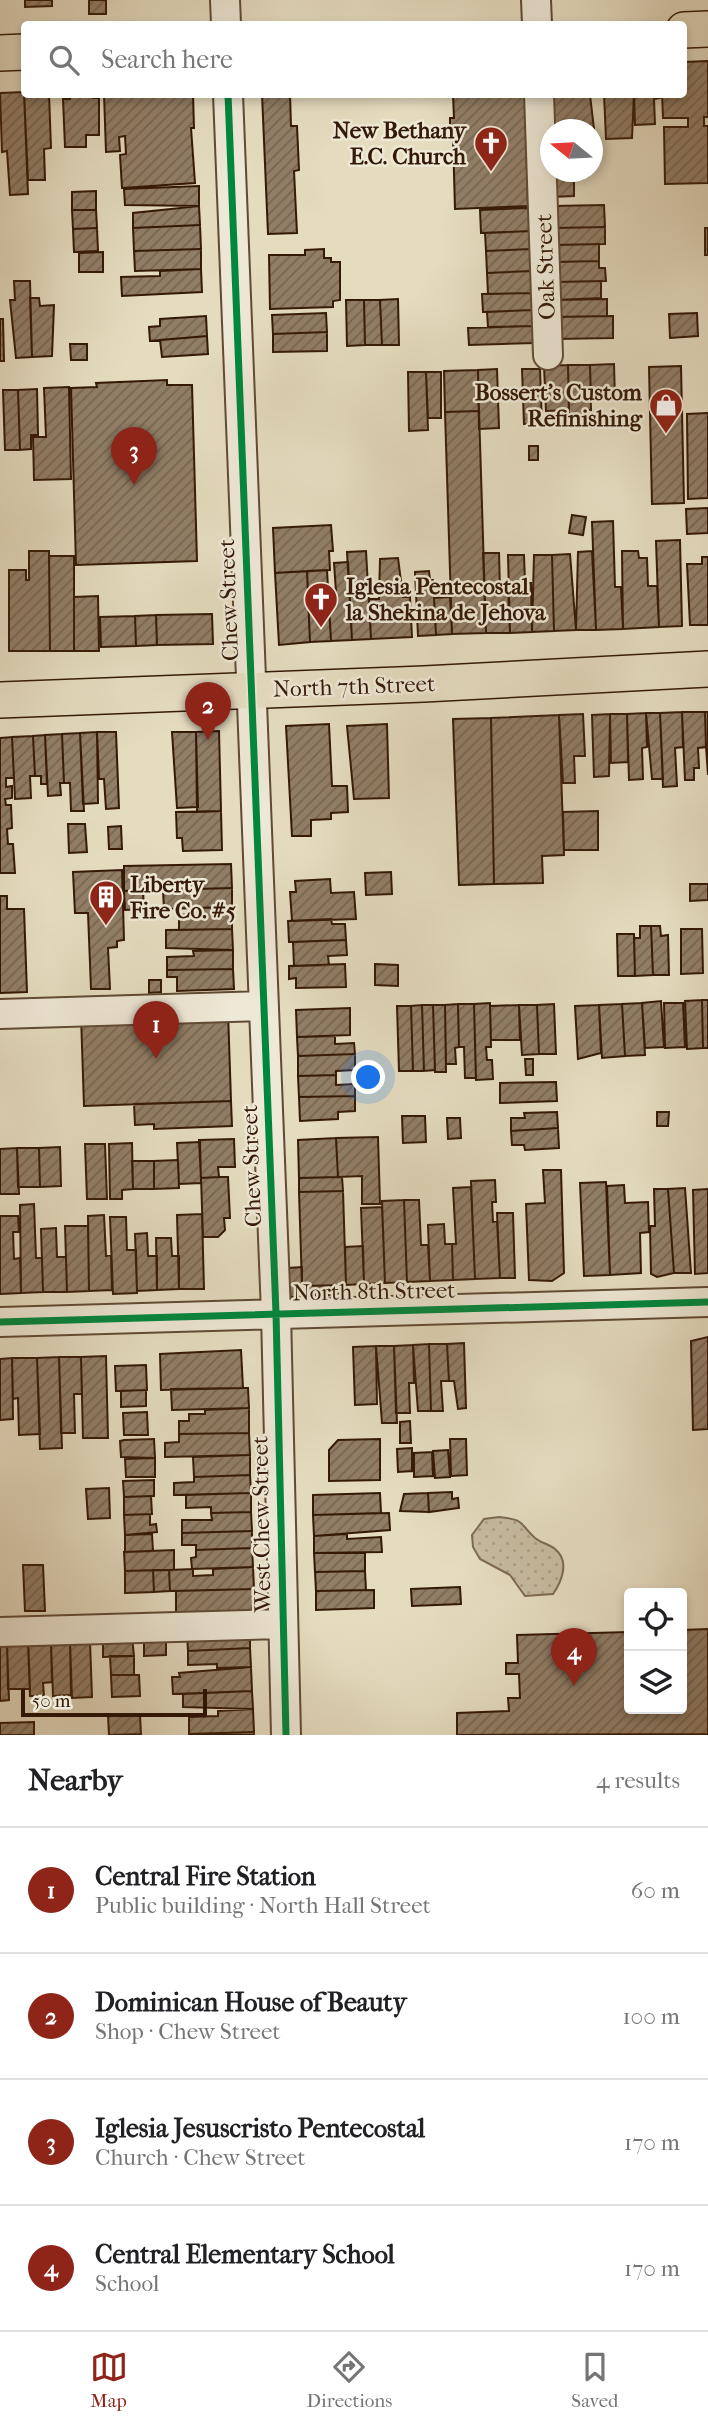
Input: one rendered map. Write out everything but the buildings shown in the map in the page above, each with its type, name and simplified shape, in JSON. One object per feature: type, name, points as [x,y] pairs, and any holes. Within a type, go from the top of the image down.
[{"type":"main road","points":[[687,30],[708,29]]},
{"type":"main road","points":[[0,53],[21,52]]},
{"type":"main road","name":"North 7th Street","points":[[0,700],[708,669]]},
{"type":"street","points":[[225,0],[226,21]]},
{"type":"street","points":[[536,0],[537,21]]},
{"type":"street","name":"Chew Street","points":[[228,98],[276,1313]]},
{"type":"street","name":"Oak Street","points":[[539,98],[548,355]]},
{"type":"street","points":[[0,1014],[263,1006]]},
{"type":"street","name":"North 8th Street","points":[[0,1322],[708,1302]]},
{"type":"street","name":"West Chew Street","points":[[276,1313],[286,1735]]},
{"type":"street","points":[[0,1632],[282,1624]]},
{"type":"shaded area","points":[[499,1517],[518,1521],[535,1538],[553,1547],[560,1554],[563,1571],[553,1594],[525,1596],[510,1575],[480,1559],[473,1547],[472,1535],[484,1519]]},
{"type":"cycle path","points":[[228,98],[276,1313],[286,1735]]},
{"type":"cycle path","points":[[0,1322],[708,1302]]},
{"type":"place","name":"New Bethany E.C. Church","points":[[491,173]]},
{"type":"place","name":"Bossert's Custom Refinishing","points":[[666,435]]},
{"type":"place","name":"Iglesia Jesuscristo Pentecostal","points":[[134,485]]},
{"type":"place","name":"Iglesia Pentecostal la Shekina de Jehova","points":[[321,629]]},
{"type":"place","name":"Dominican House of Beauty","points":[[208,740]]},
{"type":"place","name":"Liberty Fire Co. #5","points":[[106,927]]},
{"type":"place","name":"Central Fire Station","points":[[156,1059]]},
{"type":"place","name":"Central Elementary School","points":[[574,1686]]}]
